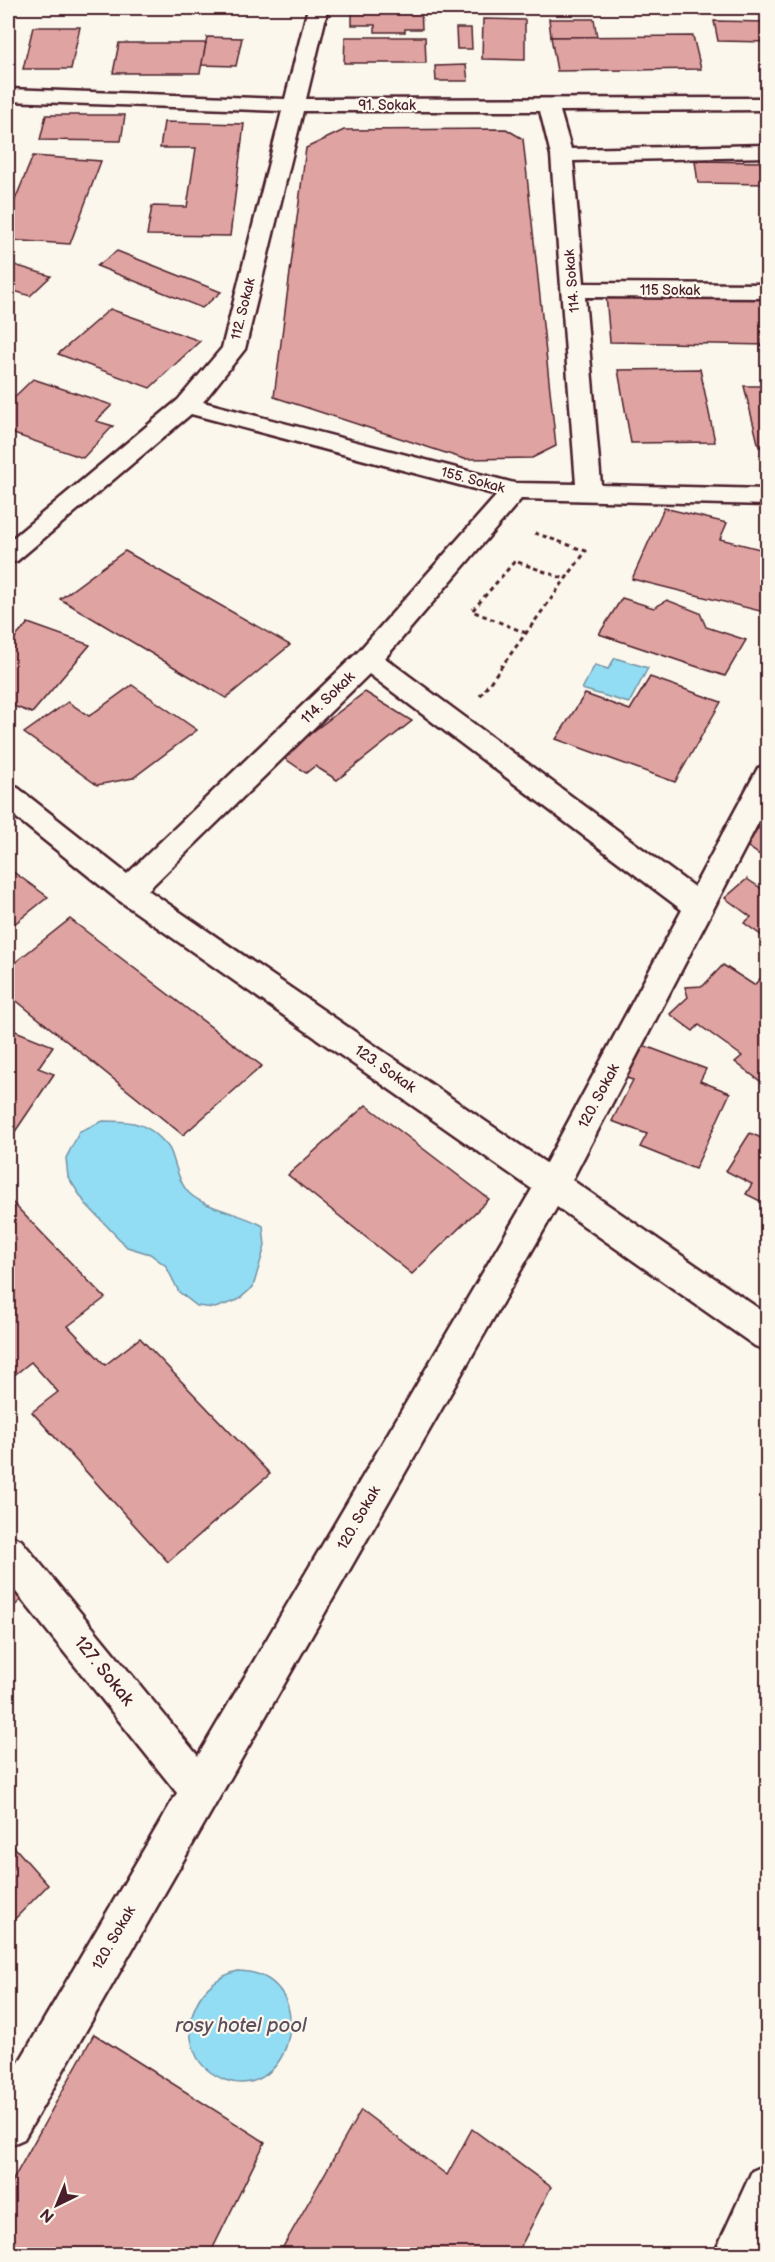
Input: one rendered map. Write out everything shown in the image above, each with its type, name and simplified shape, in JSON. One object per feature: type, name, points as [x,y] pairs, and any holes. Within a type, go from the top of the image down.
[{"type":"street","name":"112. Sokak","points":[[8,555],[187,405],[233,349],[318,8]]},
{"type":"street","name":"91. Sokak","points":[[8,95],[293,105],[768,104]]},
{"type":"street","name":"114. Sokak","points":[[549,106],[562,155],[589,493]]},
{"type":"street","points":[[562,155],[768,151]]},
{"type":"street","name":"115 Sokak","points":[[573,290],[768,291]]},
{"type":"street","name":"155. Sokak","points":[[187,405],[514,491],[768,498]]},
{"type":"street","name":"114. Sokak","points":[[128,891],[368,658],[514,491]]},
{"type":"street","points":[[368,658],[699,907]]},
{"type":"street","name":"120. Sokak","points":[[8,2122],[552,1185],[768,775]]},
{"type":"street","name":"123. Sokak","points":[[8,796],[128,891],[768,1335]]},
{"type":"street","name":"127. Sokak","points":[[8,1553],[200,1790]]},
{"type":"street","points":[[737,2254],[768,2187]]},
{"type":"path","points":[[458,726],[586,551],[532,532]]},
{"type":"path","points":[[526,633],[472,611],[515,561],[565,579]]},
{"type":"water","points":[[615,658],[648,668],[629,703],[582,689],[595,665],[608,669]]},
{"type":"water","points":[[103,1121],[134,1123],[147,1128],[169,1148],[180,1180],[190,1194],[205,1204],[263,1226],[265,1246],[253,1287],[238,1300],[215,1308],[197,1306],[179,1292],[166,1266],[150,1254],[127,1247],[85,1203],[68,1177],[66,1158],[80,1131]]},
{"type":"water","name":"rosy hotel pool","points":[[238,1971],[265,1977],[281,1992],[289,2013],[289,2035],[281,2057],[268,2073],[249,2082],[225,2080],[205,2068],[197,2057],[190,2030],[196,2004],[204,1993],[213,1983]]},
{"type":"building","points":[[352,8],[421,8],[422,29],[405,29],[405,32],[375,32],[375,25],[352,25]]},
{"type":"building","points":[[483,19],[525,20],[525,60],[482,59]]},
{"type":"building","points":[[549,19],[594,19],[597,37],[551,37]]},
{"type":"building","points":[[714,21],[766,22],[768,42],[718,41]]},
{"type":"building","points":[[33,27],[80,27],[71,69],[23,69]]},
{"type":"building","points":[[456,28],[471,28],[472,49],[457,49]]},
{"type":"building","points":[[693,36],[701,69],[557,71],[551,37]]},
{"type":"building","points":[[207,37],[242,38],[236,66],[201,65]]},
{"type":"building","points":[[345,37],[425,37],[426,63],[344,63]]},
{"type":"building","points":[[119,43],[206,43],[200,73],[113,73]]},
{"type":"building","points":[[466,65],[468,81],[436,81],[435,66]]},
{"type":"building","points":[[46,115],[125,115],[121,141],[40,140]]},
{"type":"building","points":[[164,122],[244,124],[230,236],[147,235],[152,206],[187,207],[196,148],[160,148]]},
{"type":"building","points":[[506,129],[523,139],[556,446],[532,458],[464,459],[274,397],[306,148],[344,130]]},
{"type":"building","points":[[33,156],[101,161],[70,244],[8,240],[8,217]]},
{"type":"building","points":[[695,161],[765,162],[768,184],[698,183]]},
{"type":"building","points":[[117,251],[221,292],[202,308],[97,266]]},
{"type":"building","points":[[8,263],[51,276],[30,296],[8,289]]},
{"type":"building","points":[[606,295],[768,298],[768,345],[610,342]]},
{"type":"building","points":[[110,309],[200,341],[150,388],[58,354]]},
{"type":"building","points":[[700,369],[715,442],[631,443],[618,370]]},
{"type":"building","points":[[33,379],[112,405],[96,421],[113,426],[83,458],[8,432],[8,403]]},
{"type":"building","points":[[744,386],[768,386],[768,447],[759,447]]},
{"type":"building","points":[[664,508],[727,523],[720,539],[768,551],[768,609],[764,612],[632,579]]},
{"type":"building","points":[[125,551],[290,645],[226,698],[60,599]]},
{"type":"building","points":[[622,598],[654,608],[667,600],[700,613],[706,627],[746,640],[725,676],[599,634]]},
{"type":"building","points":[[28,623],[90,645],[32,713],[8,704],[8,646]]},
{"type":"building","points":[[650,677],[721,702],[675,782],[556,739],[585,694],[630,710]]},
{"type":"building","points":[[132,685],[197,730],[133,778],[97,785],[24,733],[68,702],[89,716]]},
{"type":"building","points":[[365,692],[412,721],[337,780],[315,766],[306,773],[281,756]]},
{"type":"building","points":[[768,821],[768,854],[764,852],[760,855],[741,842]]},
{"type":"building","points":[[8,868],[48,897],[8,929]]},
{"type":"building","points":[[747,879],[768,893],[768,940],[744,923],[751,917],[725,898]]},
{"type":"building","points":[[70,919],[262,1066],[183,1135],[8,994],[8,968]]},
{"type":"building","points":[[723,965],[754,985],[764,975],[768,977],[768,1081],[764,1084],[735,1062],[742,1056],[699,1025],[693,1031],[670,1014],[688,997],[685,987],[703,986]]},
{"type":"building","points":[[8,1028],[53,1046],[38,1068],[54,1074],[8,1142]]},
{"type":"building","points":[[640,1044],[706,1069],[700,1081],[730,1093],[695,1169],[640,1147],[647,1134],[612,1121],[633,1080],[623,1077]]},
{"type":"building","points":[[366,1105],[489,1199],[412,1274],[288,1175]]},
{"type":"building","points":[[750,1133],[768,1141],[768,1205],[746,1194],[752,1184],[726,1171]]},
{"type":"building","points":[[8,1198],[105,1298],[68,1326],[105,1365],[140,1338],[270,1474],[168,1562],[32,1412],[58,1392],[31,1362],[8,1380]]},
{"type":"building","points":[[8,1576],[26,1595],[8,1612]]},
{"type":"building","points":[[8,1840],[48,1885],[8,1926]]},
{"type":"building","points":[[94,2034],[265,2142],[210,2254],[8,2254],[8,2189]]},
{"type":"building","points":[[361,2110],[447,2175],[472,2129],[551,2187],[517,2254],[279,2254]]}]
